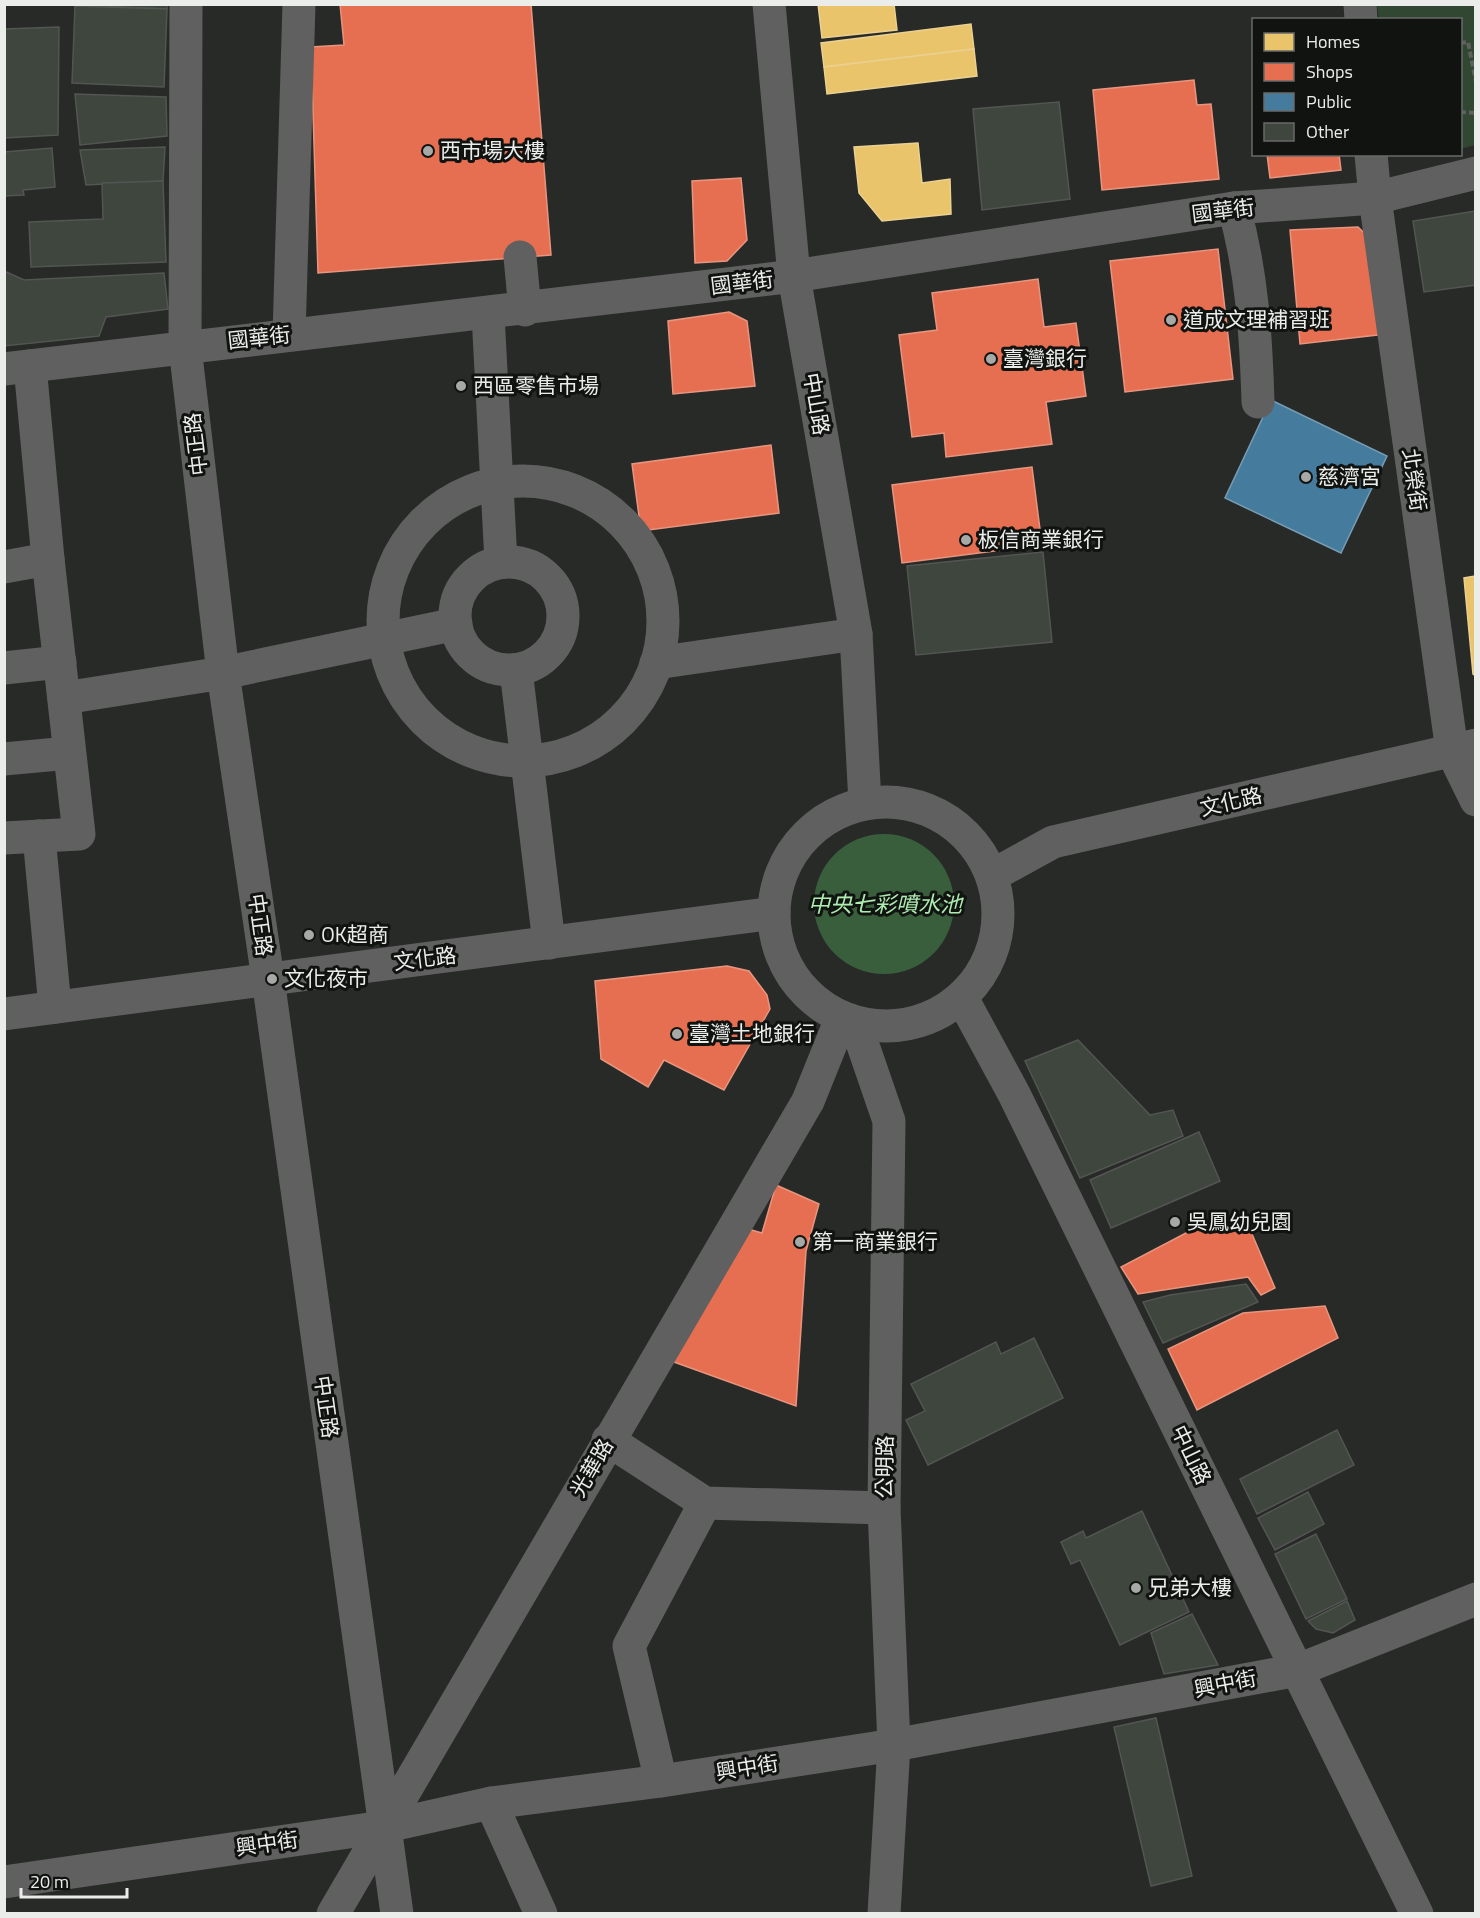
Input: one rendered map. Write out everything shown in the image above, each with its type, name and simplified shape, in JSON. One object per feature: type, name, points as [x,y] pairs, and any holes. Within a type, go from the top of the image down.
[{"type":"street","name":"中正路","points":[[186,4],[185,346],[223,673],[268,979],[383,1827],[397,1914]]},
{"type":"street","points":[[289,335],[299,4]]},
{"type":"street","name":"中山路","points":[[769,4],[794,276],[856,634],[865,803]]},
{"type":"street","name":"北榮街","points":[[1371,156],[1375,198],[1464,748],[1476,800]]},
{"type":"street","name":"國華街","points":[[17,368],[185,346],[525,310],[794,276],[1234,208],[1375,198],[1476,173]]},
{"type":"street","points":[[1234,208],[1243,240],[1256,327],[1258,402]]},
{"type":"street","points":[[520,258],[525,310]]},
{"type":"street","points":[[488,314],[501,562]]},
{"type":"street","points":[[4,838],[79,834],[48,559],[17,368]]},
{"type":"street","points":[[538,481],[578,492],[613,514],[640,544],[657,582],[663,622],[656,663],[638,702],[608,734],[570,754],[528,762],[482,756],[440,735],[407,702],[387,660],[382,613],[393,568],[417,528],[454,498],[498,482],[538,481]]},
{"type":"street","points":[[4,567],[48,559]]},
{"type":"street","points":[[501,562],[518,562],[534,568],[548,578],[558,592],[563,609],[562,626],[557,642],[546,656],[532,665],[516,670],[500,670],[483,664],[471,654],[461,640],[456,624],[456,607],[461,591],[471,578],[485,567],[501,562]]},
{"type":"street","points":[[64,698],[223,673],[456,624]]},
{"type":"street","points":[[656,663],[856,634]]},
{"type":"street","points":[[4,668],[60,662]]},
{"type":"street","points":[[516,670],[549,943]]},
{"type":"street","name":"文化路","points":[[993,875],[1053,842],[1464,748]]},
{"type":"street","points":[[4,759],[69,753]]},
{"type":"street","points":[[891,801],[921,807],[950,821],[973,842],[993,875],[999,905],[996,942],[982,975],[962,998],[928,1020],[890,1027],[849,1022],[815,1002],[795,980],[781,954],[774,913],[776,892],[787,862],[805,837],[830,817],[865,803],[891,801]]},
{"type":"street","points":[[39,836],[55,1007]]},
{"type":"street","name":"文化路","points":[[4,1014],[774,913]]},
{"type":"street","name":"中山路","points":[[962,998],[1024,1116],[1417,1914]]},
{"type":"street","name":"光華路","points":[[333,1914],[808,1101],[849,1022]]},
{"type":"street","name":"公明路","points":[[849,1022],[889,1122],[885,1508],[894,1745],[884,1914]]},
{"type":"street","points":[[608,1440],[705,1503],[885,1508]]},
{"type":"street","points":[[661,1781],[629,1646],[705,1503]]},
{"type":"street","name":"興中街","points":[[4,1882],[383,1827],[491,1803],[661,1781],[894,1745],[1298,1670],[1476,1599]]},
{"type":"street","points":[[491,1803],[541,1914]]},
{"type":"path","points":[[1462,43],[1476,41]]},
{"type":"path","points":[[1468,42],[1476,82]]},
{"type":"shaded area","points":[[1377,5],[1475,5],[1475,145],[1462,149],[1462,18],[1379,18]]},
{"type":"water","name":"中央七彩噴水池","points":[[884,834],[911,839],[933,855],[949,877],[954,904],[949,931],[933,953],[911,969],[884,974],[857,969],[835,953],[819,931],[814,904],[819,877],[835,855],[857,839]]},
{"type":"building: Homes","points":[[818,4],[894,4],[897,30],[822,38]]},
{"type":"building: Homes","points":[[971,24],[974,49],[824,67],[821,43]]},
{"type":"building: Homes","points":[[974,49],[977,76],[827,94],[824,67]]},
{"type":"building: Homes","points":[[918,143],[922,183],[950,179],[951,214],[882,221],[859,193],[854,147]]},
{"type":"building: Homes","points":[[1476,576],[1476,676],[1473,674],[1464,578]]},
{"type":"building: Shops","name":"西市場大樓","points":[[340,4],[531,4],[551,255],[318,273],[311,47],[344,45]]},
{"type":"building: Shops","points":[[1194,80],[1197,105],[1211,104],[1219,179],[1102,190],[1093,90]]},
{"type":"building: Shops","points":[[1267,156],[1339,156],[1341,170],[1270,178]]},
{"type":"building: Shops","points":[[741,178],[747,240],[727,261],[695,263],[692,181]]},
{"type":"building: Shops","points":[[1358,227],[1377,245],[1386,334],[1300,344],[1290,230]]},
{"type":"building: Shops","name":"道成文理補習班","points":[[1218,249],[1233,379],[1125,392],[1110,261]]},
{"type":"building: Shops","name":"臺灣銀行","points":[[1038,279],[1044,327],[1076,323],[1086,396],[1046,402],[1052,444],[946,457],[944,433],[912,437],[899,335],[937,330],[932,293]]},
{"type":"building: Shops","points":[[729,312],[747,321],[755,386],[673,394],[668,321]]},
{"type":"building: Shops","points":[[771,445],[779,513],[641,531],[632,464]]},
{"type":"building: Shops","points":[[1032,467],[1042,545],[902,563],[892,485]]},
{"type":"building: Shops","name":"臺灣土地銀行","points":[[727,966],[749,971],[767,995],[770,1009],[724,1090],[664,1060],[648,1087],[601,1059],[595,981]]},
{"type":"building: Shops","points":[[776,1185],[819,1204],[806,1251],[796,1406],[674,1362],[741,1227],[762,1233]]},
{"type":"building: Shops","points":[[1246,1220],[1275,1288],[1261,1295],[1248,1277],[1138,1294],[1121,1267],[1205,1223]]},
{"type":"building: Shops","points":[[1325,1306],[1338,1338],[1197,1410],[1168,1349],[1243,1313]]},
{"type":"building: Public","name":"慈濟宮","points":[[1271,400],[1387,456],[1341,553],[1225,498]]},
{"type":"building: Other","points":[[60,4],[167,4],[167,9]]},
{"type":"building: Other","points":[[75,6],[167,9],[164,87],[72,83]]},
{"type":"building: Other","points":[[59,27],[58,135],[4,138],[4,29]]},
{"type":"building: Other","points":[[75,94],[166,97],[167,136],[80,145]]},
{"type":"building: Other","points":[[1059,102],[1070,199],[982,210],[973,109]]},
{"type":"building: Other","points":[[165,147],[163,181],[86,185],[80,150]]},
{"type":"building: Other","points":[[52,148],[55,187],[23,190],[24,195],[4,196],[4,152]]},
{"type":"building: Other","points":[[163,181],[166,262],[31,267],[29,222],[103,219],[102,183]]},
{"type":"building: Other","points":[[1476,211],[1476,285],[1424,292],[1413,221]]},
{"type":"building: Other","points":[[4,271],[24,280],[164,273],[168,309],[106,317],[99,336],[4,346]]},
{"type":"building: Other","points":[[1043,552],[1052,642],[916,655],[907,566]]},
{"type":"building: Other","points":[[1078,1040],[1150,1115],[1173,1110],[1183,1136],[1080,1178],[1025,1061]]},
{"type":"building: Other","points":[[1199,1132],[1220,1181],[1111,1228],[1090,1180]]},
{"type":"building: Other","points":[[1246,1284],[1258,1302],[1163,1343],[1143,1302],[1170,1295]]},
{"type":"building: Other","points":[[1034,1338],[1063,1398],[928,1465],[906,1420],[925,1411],[911,1384],[996,1342],[1001,1354]]},
{"type":"building: Other","points":[[1337,1430],[1354,1465],[1257,1514],[1240,1479]]},
{"type":"building: Other","points":[[1308,1492],[1324,1524],[1275,1550],[1258,1518]]},
{"type":"building: Other","name":"兄弟大樓","points":[[1142,1511],[1189,1612],[1120,1645],[1080,1560],[1071,1564],[1061,1542],[1083,1531],[1086,1538]]},
{"type":"building: Other","points":[[1316,1534],[1347,1599],[1306,1619],[1275,1554]]},
{"type":"building: Other","points":[[1347,1601],[1355,1620],[1333,1633],[1316,1629],[1308,1621]]},
{"type":"building: Other","points":[[1192,1614],[1218,1665],[1164,1674],[1151,1633]]},
{"type":"building: Other","points":[[1156,1718],[1192,1876],[1151,1886],[1114,1727]]},
{"type":"place","name":"西市場大樓","points":[[428,151]]},
{"type":"place","name":"道成文理補習班","points":[[1171,320]]},
{"type":"place","name":"臺灣銀行","points":[[991,359]]},
{"type":"place","name":"西區零售市場","points":[[461,386]]},
{"type":"place","name":"慈濟宮","points":[[1306,477]]},
{"type":"place","name":"板信商業銀行","points":[[966,540]]},
{"type":"place","name":"OK超商","points":[[309,935]]},
{"type":"place","name":"文化夜市","points":[[272,979]]},
{"type":"place","name":"臺灣土地銀行","points":[[677,1034]]},
{"type":"place","name":"吳鳳幼兒園","points":[[1175,1222]]},
{"type":"place","name":"第一商業銀行","points":[[800,1242]]},
{"type":"place","name":"兄弟大樓","points":[[1136,1588]]}]
